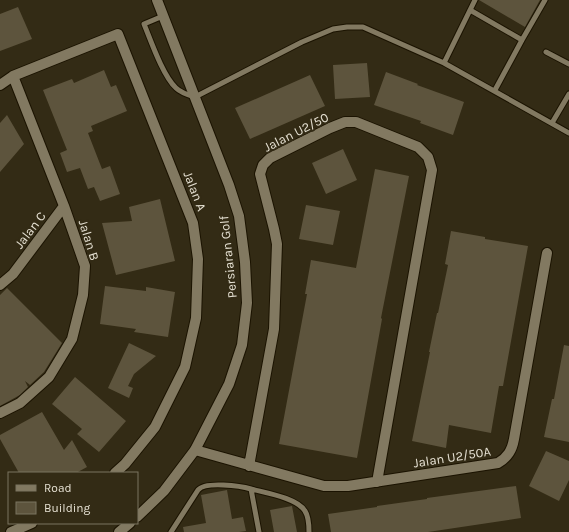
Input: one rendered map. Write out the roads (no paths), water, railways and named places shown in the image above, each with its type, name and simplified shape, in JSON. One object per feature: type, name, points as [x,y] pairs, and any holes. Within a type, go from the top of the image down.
[{"type":"street","name":"Persiaran Golf","points":[[138,516],[164,491],[195,450],[229,384],[242,345],[247,303],[245,262],[239,216],[229,185],[157,0]]},
{"type":"street","name":"Jalan A","points":[[0,85],[13,76],[118,34],[193,224],[198,259],[196,318],[185,367],[155,427],[125,464],[116,472]]},
{"type":"street","name":"Jalan B","points":[[0,413],[20,403],[49,377],[72,339],[83,294],[85,266],[64,206],[13,76]]},
{"type":"street","name":"Jalan U2/50","points":[[249,466],[274,329],[277,244],[260,174],[263,165],[270,158],[330,128],[345,122],[356,122],[418,147],[428,157],[432,170],[377,482]]},
{"type":"street","name":"Jalan C","points":[[0,285],[13,274],[64,206]]},
{"type":"street","name":"Jalan U2/50A","points":[[195,450],[324,486],[348,486],[498,464],[506,458],[512,449],[547,253]]},
{"type":"street","points":[[11,532],[30,524]]},
{"type":"street","points":[[119,532],[129,524]]},
{"type":"lane","points":[[444,63],[475,0]]},
{"type":"lane","points":[[495,90],[545,0]]},
{"type":"lane","points":[[470,10],[522,40]]},
{"type":"lane","points":[[163,16],[144,24],[167,77],[175,87],[183,93],[195,97],[302,42],[332,30],[347,26],[363,27],[444,63],[495,90],[569,133]]},
{"type":"lane","points":[[546,52],[569,64]]},
{"type":"lane","points":[[552,123],[569,94]]},
{"type":"lane","points":[[171,532],[200,487],[206,485],[239,486],[296,502],[306,511],[309,532]]},
{"type":"lane","points":[[251,489],[259,532]]}]
